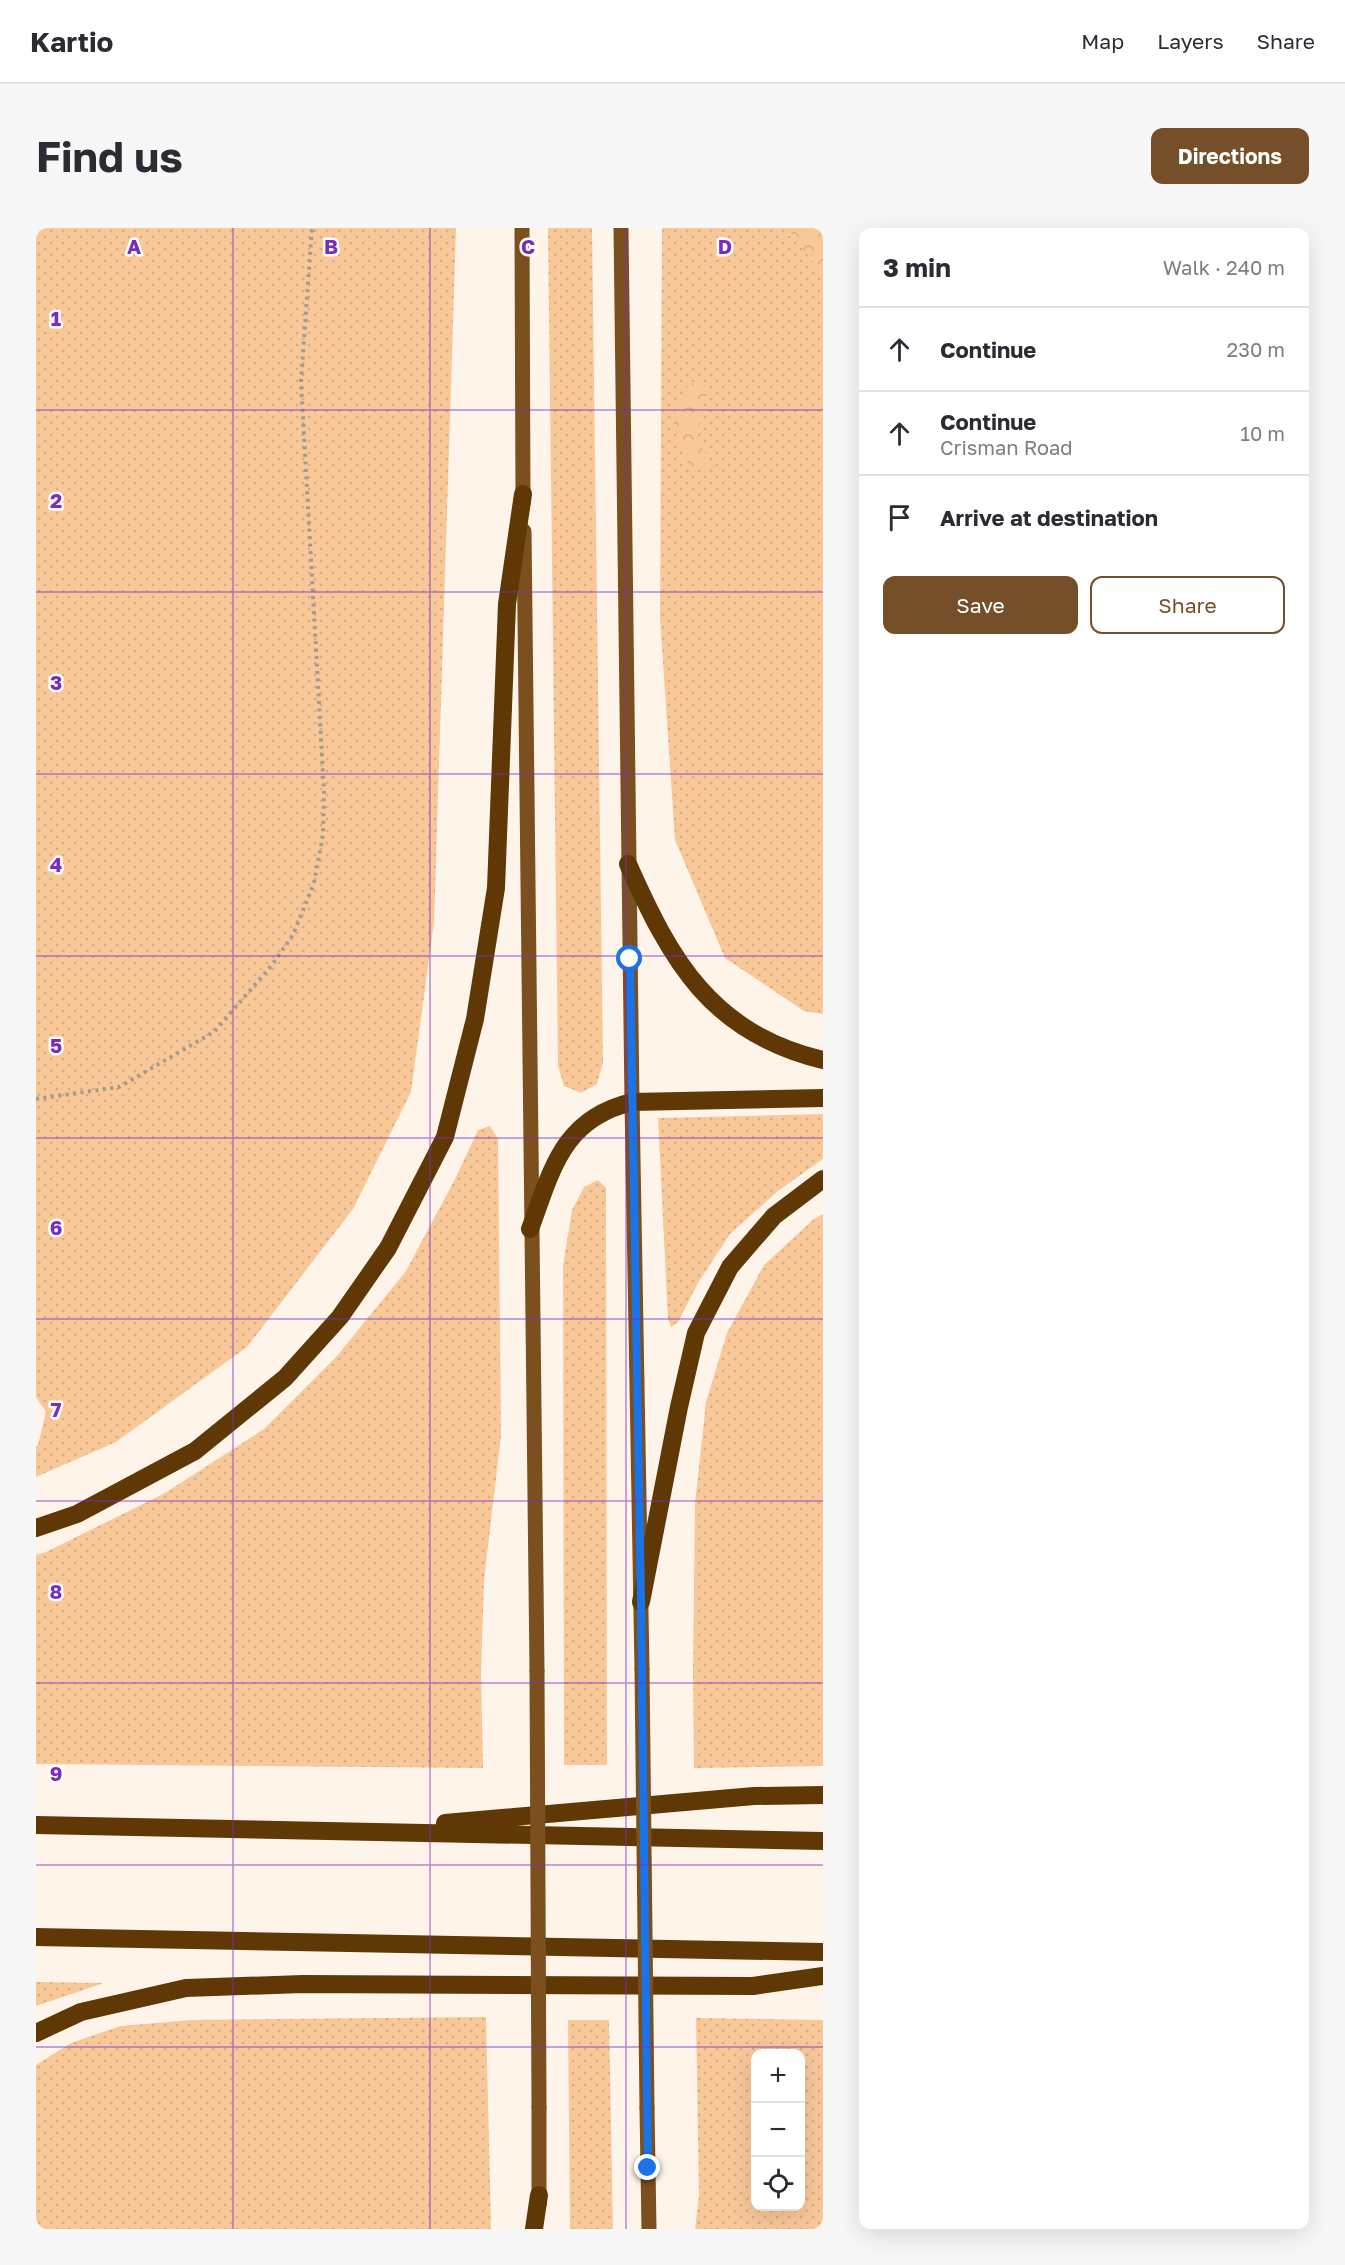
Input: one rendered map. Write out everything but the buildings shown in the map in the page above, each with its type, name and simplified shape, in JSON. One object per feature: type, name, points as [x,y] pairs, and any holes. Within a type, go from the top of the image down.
[{"type":"highway","points":[[36,1528],[77,1514],[195,1451],[285,1378],[340,1317],[388,1248],[445,1137],[476,1019],[496,888],[507,604],[523,494]]},
{"type":"highway","points":[[628,864],[669,949],[685,973],[702,992],[719,1009],[763,1038],[790,1050],[823,1060]]},
{"type":"highway","points":[[530,1229],[554,1163],[562,1148],[586,1122],[620,1105],[632,1102],[823,1098]]},
{"type":"highway","points":[[641,1602],[678,1407],[696,1333],[730,1267],[774,1216],[823,1179]]},
{"type":"highway","points":[[350,1831],[754,1796],[823,1796]]},
{"type":"highway","points":[[36,1825],[823,1841]]},
{"type":"highway","points":[[36,1937],[823,1952]]},
{"type":"highway","points":[[36,2033],[81,2012],[186,1988],[303,1984],[753,1986],[823,1976]]},
{"type":"highway","points":[[534,2229],[539,2194]]},
{"type":"main road","points":[[522,228],[530,1229],[537,1671],[540,2229]]},
{"type":"main road","points":[[621,228],[628,864],[649,2229]]},
{"type":"path","points":[[36,1099],[119,1087],[214,1032],[272,965],[293,935],[314,883],[323,835],[324,790],[301,382],[312,228]]},
{"type":"green space","points":[[36,228],[456,228],[434,922],[411,1092],[353,1209],[247,1347],[116,1442],[36,1477],[36,1446],[46,1412],[36,1397]]},
{"type":"green space","points":[[548,228],[592,228],[603,1063],[597,1084],[581,1093],[564,1086],[558,1066]]},
{"type":"green space","points":[[662,228],[823,228],[823,1014],[804,1011],[725,958],[675,840],[660,618]]},
{"type":"green space","points":[[793,228],[823,228],[823,273],[791,235]]},
{"type":"green space","points":[[689,383],[710,385],[701,413],[697,441],[715,467],[691,471],[678,441],[675,412]]},
{"type":"green space","points":[[823,1114],[823,1159],[778,1191],[730,1234],[698,1283],[678,1322],[671,1327],[668,1319],[658,1118]]},
{"type":"green space","points":[[490,1126],[498,1139],[501,1436],[484,1580],[481,1673],[483,1768],[36,1764],[36,1555],[165,1493],[264,1429],[337,1356],[406,1271],[478,1130]]},
{"type":"green space","points":[[598,1180],[606,1188],[607,1765],[564,1765],[563,1266],[572,1210],[584,1187]]},
{"type":"green space","points":[[823,1214],[823,1766],[694,1768],[695,1503],[706,1402],[727,1333],[764,1265],[814,1219]]},
{"type":"green space","points":[[36,1982],[104,1983],[36,2006]]},
{"type":"green space","points":[[486,2017],[491,2229],[36,2229],[36,2065],[71,2043],[121,2026],[191,2020]]},
{"type":"green space","points":[[696,2018],[823,2020],[823,2229],[695,2229],[699,2195]]},
{"type":"green space","points":[[568,2020],[609,2020],[613,2229],[570,2229]]},
{"type":"route","points":[[630,959],[648,2168]]}]
